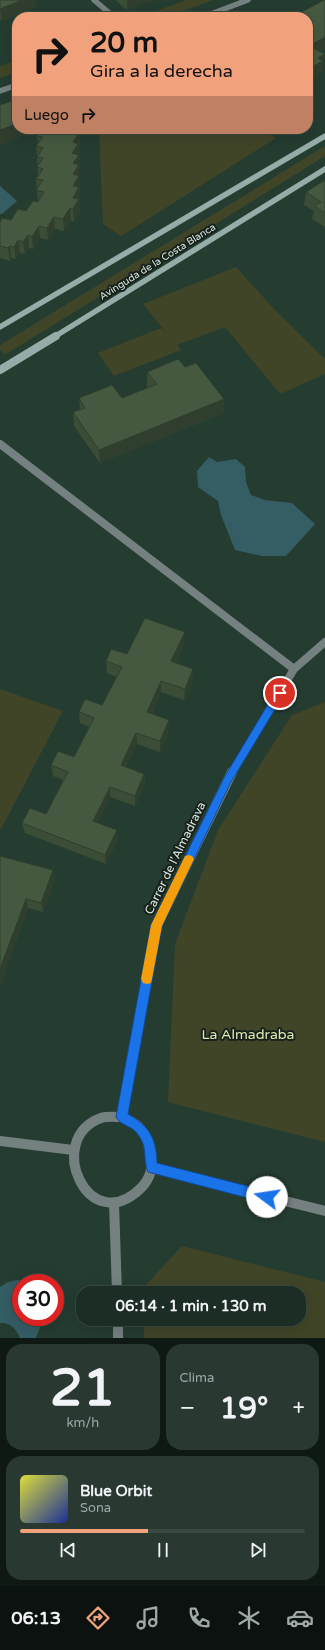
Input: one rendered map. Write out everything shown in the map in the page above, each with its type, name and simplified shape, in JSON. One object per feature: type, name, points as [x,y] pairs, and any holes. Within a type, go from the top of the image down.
[{"type":"street","points":[[94,0],[108,12]]},
{"type":"street","points":[[216,12],[248,0]]},
{"type":"street","points":[[0,91],[12,87]]},
{"type":"street","name":"Avinguda de la Costa Blanca","points":[[0,327],[325,136]]},
{"type":"street","name":"Avinguda de la Costa Blanca","points":[[0,370],[325,169]]},
{"type":"street","points":[[0,444],[294,669]]},
{"type":"street","name":"Carrer de l'Almadrava","points":[[122,1117],[156,925],[228,779],[294,669],[325,642]]},
{"type":"street","points":[[122,1117],[140,1127],[151,1145],[152,1168],[144,1185],[131,1197],[114,1203],[91,1197],[76,1176],[74,1150],[83,1130],[101,1118],[122,1117]]},
{"type":"street","points":[[0,1141],[74,1150]]},
{"type":"street","points":[[152,1168],[325,1211]]},
{"type":"street","points":[[114,1203],[117,1286]]},
{"type":"street","points":[[118,1326],[118,1338]]},
{"type":"green space","points":[[186,0],[213,0],[181,12],[154,12]]},
{"type":"green space","points":[[12,62],[12,74],[0,78],[0,66]]},
{"type":"green space","points":[[99,134],[269,134],[276,138],[121,236],[103,224]]},
{"type":"green space","points":[[325,146],[325,156],[5,355],[0,350],[0,345]]},
{"type":"green space","points":[[236,267],[274,309],[325,359],[325,374],[280,394],[225,327],[177,345],[181,350],[114,376],[98,353],[161,328],[168,335],[143,304]]},
{"type":"green space","points":[[0,689],[63,711],[0,831]]},
{"type":"green space","name":"La Almadraba","points":[[325,702],[325,1142],[168,1102],[175,944],[218,830],[292,715]]},
{"type":"green space","points":[[182,1246],[325,1282],[325,1338],[144,1338],[144,1326],[306,1326],[306,1286],[145,1286]]},
{"type":"water","points":[[0,186],[17,201],[2,214],[0,214]]},
{"type":"water","points":[[209,457],[217,462],[236,459],[245,467],[246,482],[251,495],[265,500],[292,503],[315,524],[286,556],[262,556],[235,550],[221,515],[218,501],[198,487],[197,471]]},
{"type":"water","points":[[12,1281],[12,1326],[41,1326],[36,1338],[20,1338],[13,1327],[0,1323],[0,1287]]},
{"type":"building","points":[[0,0],[22,0],[0,9]]},
{"type":"building","points":[[325,0],[325,37],[313,44],[313,12],[301,12]]},
{"type":"building","points":[[313,48],[325,54],[318,58],[323,61],[313,66]]},
{"type":"building","points":[[12,101],[12,126],[0,130],[0,105]]},
{"type":"building","points":[[38,134],[78,134],[73,142],[78,144],[72,153],[79,155],[73,163],[79,165],[73,174],[79,176],[73,186],[79,187],[73,198],[79,199],[73,209],[70,208],[63,219],[54,217],[47,228],[39,226],[32,237],[28,235],[23,242],[18,240],[14,247],[10,246],[8,248],[0,246],[0,222],[2,218],[11,220],[18,209],[26,211],[33,201],[38,202],[44,192],[36,190],[43,180],[36,179],[43,169],[37,167],[43,158],[37,157],[43,148],[36,146],[43,137],[37,136]]},
{"type":"building","points":[[325,180],[325,213],[314,206],[321,202],[306,192]]},
{"type":"building","points":[[178,359],[185,367],[196,363],[224,399],[99,450],[73,412],[85,408],[79,398],[112,385],[122,398],[157,384],[147,372]]},
{"type":"building","points":[[145,618],[185,632],[171,661],[193,669],[185,689],[161,681],[147,712],[169,720],[160,741],[136,733],[121,765],[144,774],[135,796],[110,787],[93,821],[117,830],[105,855],[22,823],[30,808],[46,814],[68,772],[51,765],[58,751],[74,757],[94,718],[79,712],[85,699],[102,705],[122,667],[106,661],[111,649],[127,654]]},
{"type":"building","points":[[0,856],[53,870],[41,903],[26,899],[0,969]]},
{"type":"slow traffic","points":[[147,979],[156,925],[189,859]]},
{"type":"route","points":[[267,1197],[152,1168],[151,1145],[140,1127],[122,1117],[156,925],[228,779],[280,693]]}]
